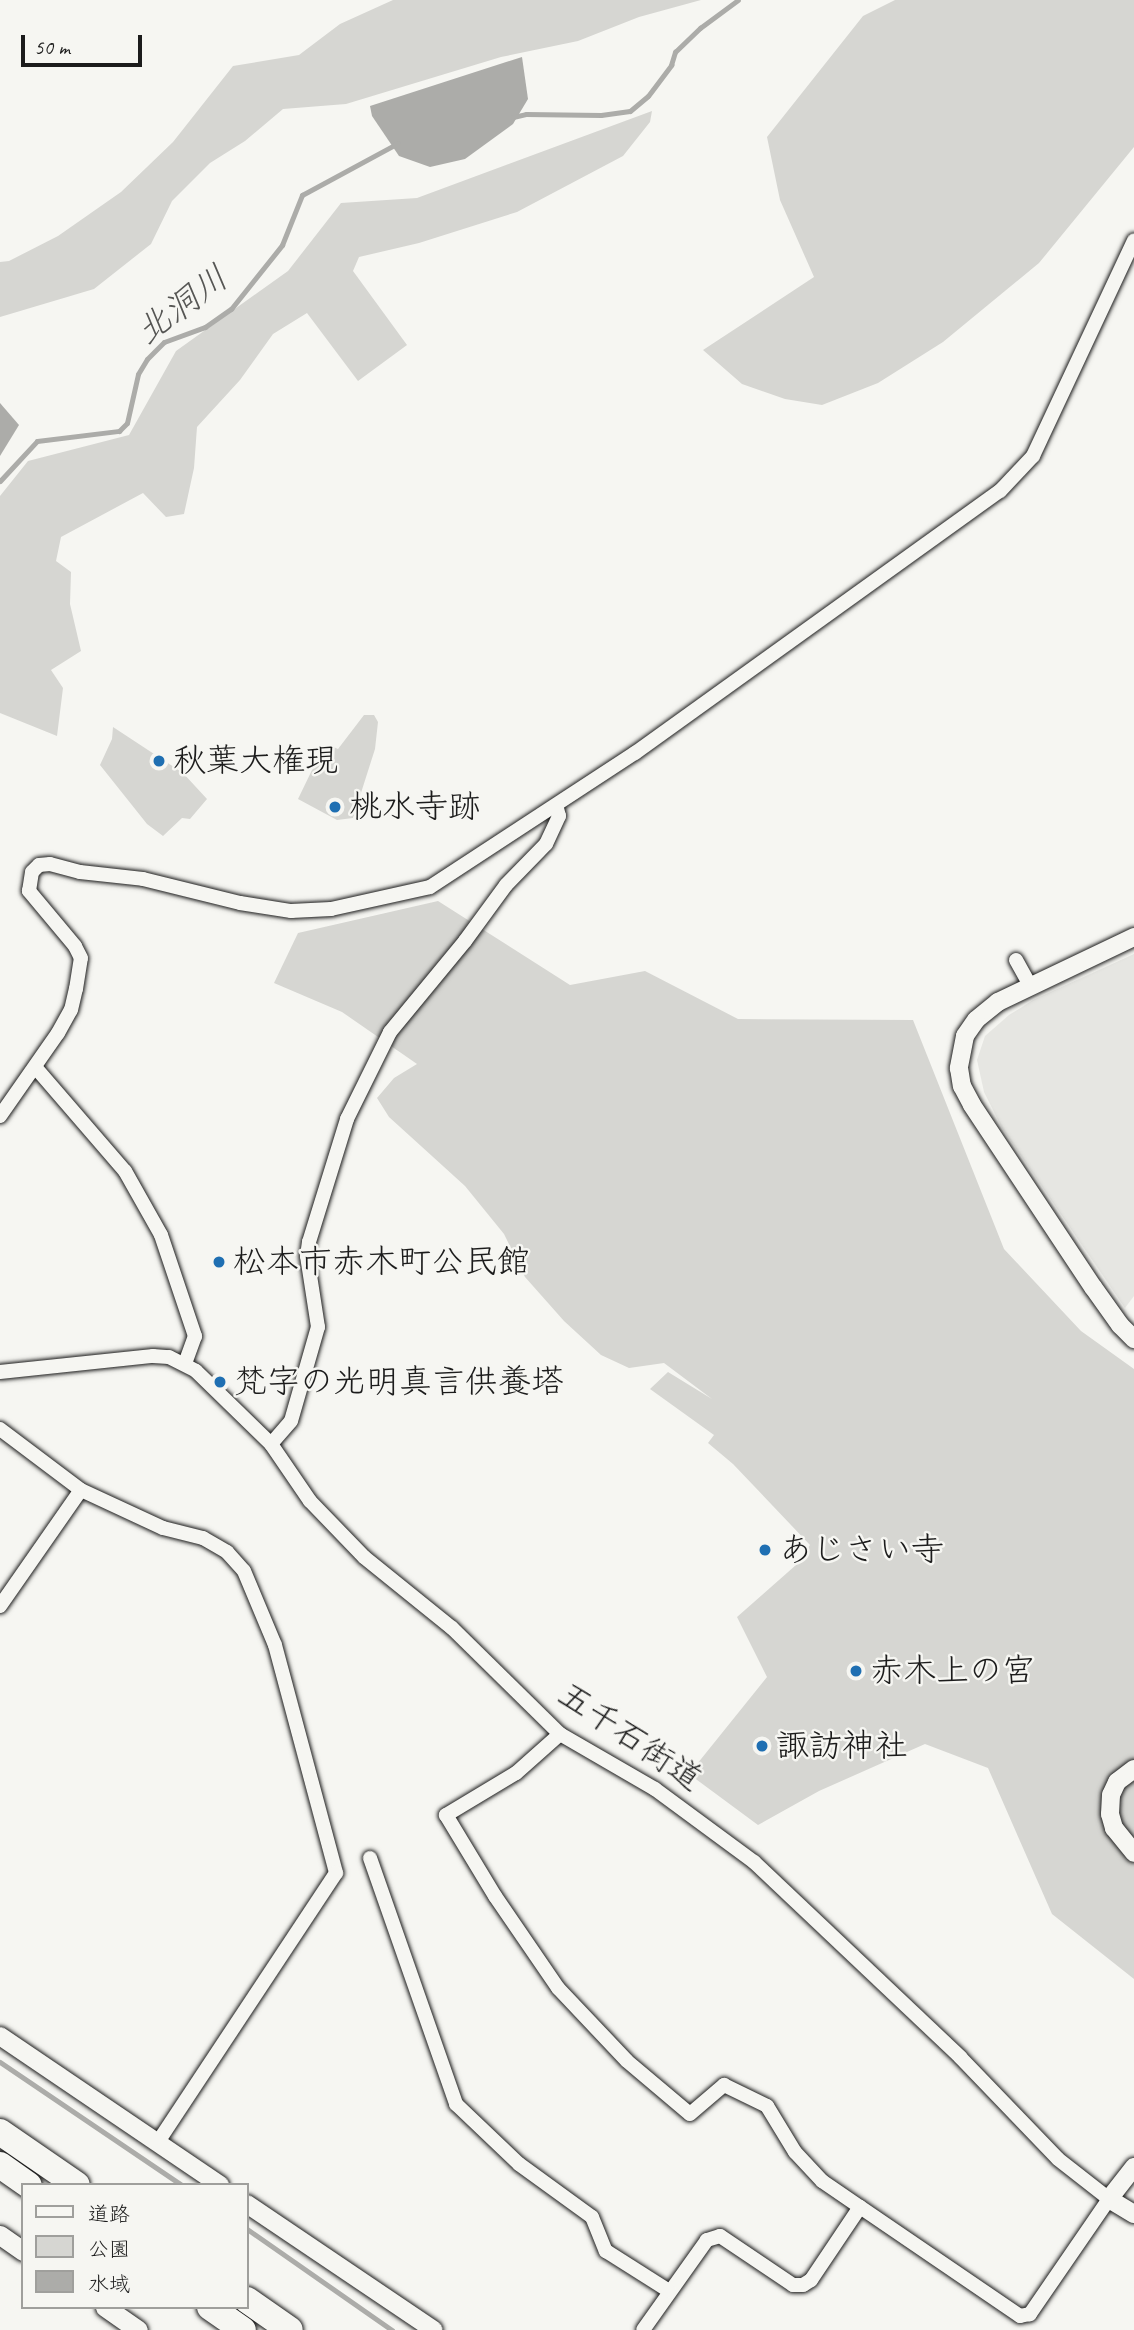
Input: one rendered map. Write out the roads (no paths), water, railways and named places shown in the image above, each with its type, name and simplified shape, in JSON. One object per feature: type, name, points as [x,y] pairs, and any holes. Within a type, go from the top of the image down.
[{"type":"highway","points":[[0,2132],[74,2183]]},
{"type":"highway","points":[[0,2165],[26,2183]]},
{"type":"highway","points":[[248,2301],[290,2330]]},
{"type":"highway","points":[[213,2309],[243,2330]]},
{"type":"main road","points":[[0,2235],[21,2250]]},
{"type":"main road","points":[[108,2309],[138,2330]]},
{"type":"street","points":[[0,1116],[36,1068],[71,1010],[80,958],[75,946],[29,891],[32,872],[39,865],[50,864],[80,873],[143,879],[291,911],[331,909],[430,887],[635,753],[1000,491],[1033,456],[1134,240]]},
{"type":"street","points":[[271,1444],[290,1421],[318,1326],[307,1256],[347,1119],[390,1032],[465,941],[506,885],[546,844],[559,816],[556,805]]},
{"type":"street","points":[[1134,937],[998,1002],[976,1020],[965,1036],[960,1060],[962,1086],[972,1105],[1074,1259],[1120,1325],[1134,1339]]},
{"type":"street","points":[[1016,960],[1030,985]]},
{"type":"street","points":[[0,1372],[153,1356],[169,1357],[185,1363],[195,1336],[161,1236],[119,1163],[36,1068]]},
{"type":"street","name":"五千石街道","points":[[185,1363],[271,1444],[310,1501],[336,1530],[393,1583],[452,1628],[559,1734],[655,1789],[754,1862],[950,2048],[1058,2159],[1108,2199],[1134,2214]]},
{"type":"street","points":[[0,1429],[81,1490],[163,1528],[203,1538],[228,1552],[244,1571],[275,1645],[336,1873],[158,2142]]},
{"type":"street","points":[[0,1606],[81,1490]]},
{"type":"street","points":[[559,1734],[516,1773],[446,1815],[495,1896],[558,1988],[627,2061],[690,2114],[724,2085],[767,2106],[795,2152],[822,2180],[1020,2316],[1031,2314],[1108,2199],[1134,2167]]},
{"type":"street","points":[[1134,1769],[1117,1782],[1111,1795],[1110,1814],[1114,1828],[1134,1853]]},
{"type":"street","points":[[370,1858],[456,2104],[519,2164],[592,2217],[606,2251],[669,2291]]},
{"type":"street","points":[[0,2036],[217,2183]]},
{"type":"street","points":[[248,2205],[433,2330]]},
{"type":"street","points":[[643,2330],[708,2240],[720,2236],[793,2285],[803,2285],[811,2280],[860,2207]]},
{"type":"water","points":[[522,57],[528,99],[513,124],[465,159],[430,167],[399,156],[372,116],[370,106]]},
{"type":"water","points":[[0,403],[19,425],[0,456]]},
{"type":"waterway","name":"北洞川","points":[[513,117],[526,114],[601,115],[630,111],[648,96],[671,65],[675,52],[700,28],[738,0]]},
{"type":"waterway","name":"北洞川","points":[[0,481],[37,441],[119,431],[127,423],[138,374],[147,359],[164,342],[205,327],[231,309],[282,245],[302,195],[398,143]]},
{"type":"waterway","points":[[0,2062],[179,2183]]},
{"type":"waterway","points":[[248,2230],[392,2330]]},
{"type":"place","name":"秋葉大権現","points":[[159,761]]},
{"type":"place","name":"桃水寺跡","points":[[335,807]]},
{"type":"place","name":"松本市赤木町公民館","points":[[219,1262]]},
{"type":"place","name":"梵字の光明真言供養塔","points":[[220,1382]]},
{"type":"place","name":"あじさい寺","points":[[765,1550]]},
{"type":"place","name":"赤木上の宮","points":[[856,1671]]},
{"type":"place","name":"諏訪神社","points":[[762,1746]]}]
